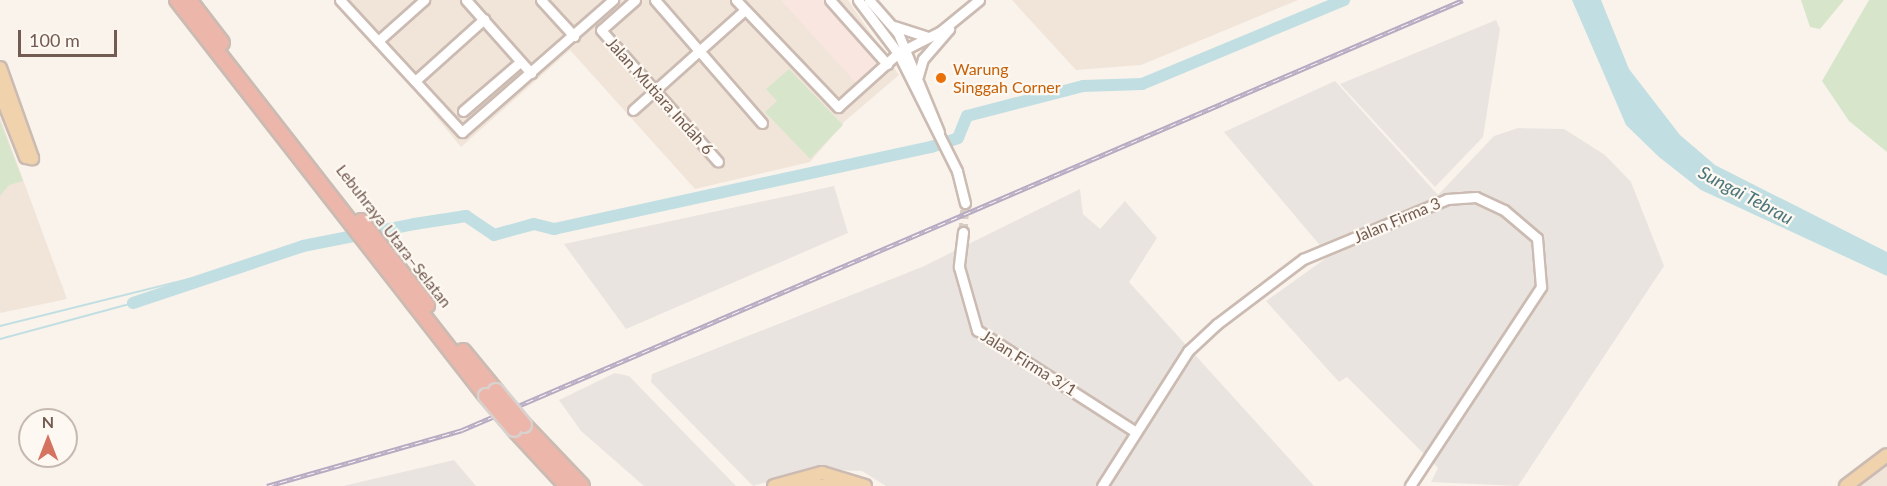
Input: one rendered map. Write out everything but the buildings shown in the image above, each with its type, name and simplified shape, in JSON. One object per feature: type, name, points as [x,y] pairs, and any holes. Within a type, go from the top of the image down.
[{"type":"highway","name":"Lebuhraya Utara–Selatan","points":[[177,0],[360,227]]},
{"type":"highway","name":"Lebuhraya Utara–Selatan","points":[[189,0],[360,227],[491,394],[567,486]]},
{"type":"highway","name":"Lebuhraya Utara–Selatan","points":[[519,427],[582,486]]},
{"type":"main road","points":[[0,68],[32,158],[26,157],[0,92]]},
{"type":"main road","points":[[1846,486],[1887,455]]},
{"type":"main road","points":[[774,486],[822,473],[865,486]]},
{"type":"main road","points":[[799,486],[838,486]]},
{"type":"street","points":[[340,0],[462,132],[613,0]]},
{"type":"street","points":[[378,41],[424,0]]},
{"type":"street","points":[[466,0],[531,74]]},
{"type":"street","points":[[541,0],[574,36]]},
{"type":"street","name":"Jalan Mutiara Indah 6","points":[[635,0],[601,30],[718,162]]},
{"type":"street","points":[[656,0],[762,123]]},
{"type":"street","points":[[736,0],[831,105],[844,106],[902,51],[951,24],[979,0]]},
{"type":"street","points":[[830,0],[887,64]]},
{"type":"street","points":[[858,0],[902,51],[918,77],[939,132]]},
{"type":"street","points":[[869,0],[891,25],[950,156],[965,203]]},
{"type":"street","points":[[633,110],[745,10]]},
{"type":"street","points":[[415,81],[484,19]]},
{"type":"street","points":[[918,77],[923,59],[951,24]]},
{"type":"street","points":[[891,25],[931,36]]},
{"type":"street","points":[[463,111],[520,62]]},
{"type":"street","name":"Jalan Firma 3","points":[[1102,486],[1195,342],[1294,265],[1447,199],[1476,197],[1504,210],[1537,238],[1541,287],[1410,486]]},
{"type":"street","name":"Jalan Firma 3/1","points":[[963,232],[959,267],[977,330],[1136,432]]},
{"type":"shaded area","points":[[340,0],[848,0],[899,75],[845,121],[810,162],[695,189],[570,50],[461,147]]},
{"type":"shaded area","points":[[781,0],[833,0],[887,60],[860,87]]},
{"type":"shaded area","points":[[1012,0],[1298,0],[1141,65],[1076,70]]},
{"type":"shaded area","points":[[1496,20],[1500,29],[1483,137],[1435,187],[1340,84]]},
{"type":"shaded area","points":[[1335,81],[1438,195],[1494,136],[1518,128],[1564,129],[1605,155],[1631,182],[1664,266],[1518,486],[1431,482],[1438,468],[1347,377],[1339,382],[1266,301],[1329,256],[1224,132]]},
{"type":"shaded area","points":[[0,117],[67,299],[0,313]]},
{"type":"shaded area","points":[[834,186],[848,233],[626,329],[564,244]]},
{"type":"shaded area","points":[[1080,189],[1083,214],[1100,229],[1125,201],[1157,238],[1129,282],[1314,486],[886,486],[862,471],[812,469],[753,486],[651,382],[652,374],[922,267]]},
{"type":"shaded area","points":[[615,373],[629,376],[736,486],[644,486],[581,431],[559,400]]},
{"type":"shaded area","points":[[454,460],[476,486],[343,486]]},
{"type":"shaded area","points":[[1887,463],[1887,486],[1855,486]]},
{"type":"green space","points":[[1801,0],[1844,0],[1820,29],[1810,27]]},
{"type":"green space","points":[[1869,0],[1887,0],[1887,152],[1849,121],[1822,81]]},
{"type":"green space","points":[[789,69],[843,125],[810,159],[765,112],[777,101],[766,89]]},
{"type":"green space","points":[[0,121],[23,181],[9,185],[0,196]]},
{"type":"water","name":"Sungai Tebrau","points":[[1572,0],[1601,0],[1629,69],[1680,135],[1715,165],[1887,252],[1887,276],[1701,190],[1659,157],[1626,125]]},
{"type":"waterway","points":[[133,303],[303,246],[414,224],[466,216],[494,235],[534,224],[554,229],[931,147],[958,138],[967,116],[1083,86],[1142,84],[1344,0]]},
{"type":"waterway","points":[[0,326],[261,261]]},
{"type":"waterway","points":[[0,339],[133,303]]},
{"type":"tunnel","points":[[963,232],[965,203]]},
{"type":"railway","points":[[267,486],[462,430],[1463,0]]},
{"type":"place","name":"Warung Singgah Corner","points":[[941,78]]}]
